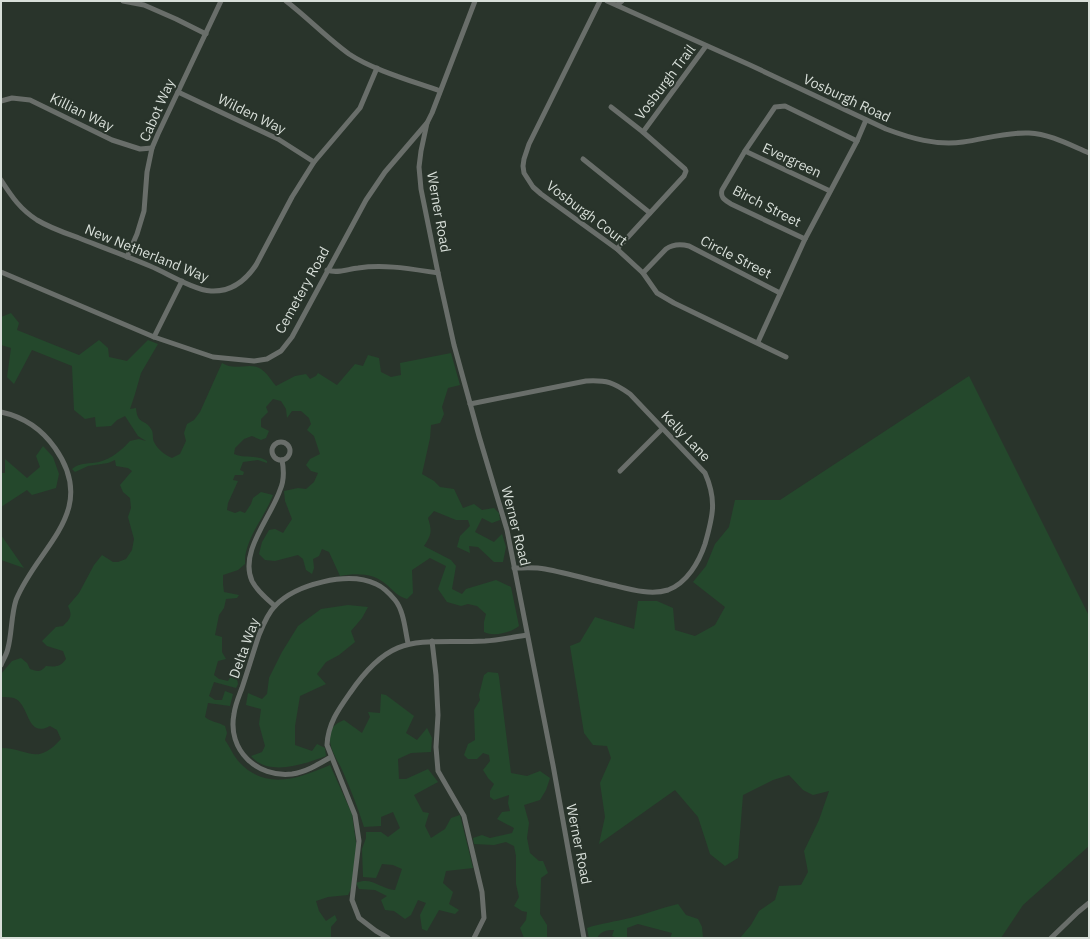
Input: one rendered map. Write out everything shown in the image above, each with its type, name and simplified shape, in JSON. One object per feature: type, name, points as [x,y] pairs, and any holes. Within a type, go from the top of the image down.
[{"type":"street","points":[[123,1],[144,5],[176,18],[206,34]]},
{"type":"street","name":"Cabot Way","points":[[128,257],[144,211],[147,172],[152,148],[222,1]]},
{"type":"street","points":[[286,1],[349,54],[377,68],[440,91]]},
{"type":"street","name":"Cemetery Road","points":[[1,272],[154,337],[213,356],[254,361],[267,359],[281,351],[292,337],[352,225],[385,172],[427,123],[475,1]]},
{"type":"street","name":"Vosburgh Court","points":[[600,1],[529,144],[523,166],[527,179],[541,194],[616,249],[643,273],[656,293],[786,357]]},
{"type":"street","name":"Vosburgh Road","points":[[607,1],[750,65],[866,120],[907,137],[944,143],[962,143],[1006,133],[1029,133],[1044,135],[1089,153]]},
{"type":"street","points":[[617,5],[622,1]]},
{"type":"street","name":"Vosburgh Trail","points":[[643,132],[706,46]]},
{"type":"street","name":"New Netherland Way","points":[[1,180],[19,207],[38,221],[57,230],[128,257],[182,282],[205,290],[216,291],[226,289],[241,283],[256,265],[292,197],[314,162],[360,108],[377,68]]},
{"type":"street","name":"Wilden Way","points":[[178,92],[278,139],[314,162]]},
{"type":"street","name":"Killian Way","points":[[1,101],[12,98],[30,100],[112,140],[140,149],[152,148]]},
{"type":"street","points":[[745,151],[771,112],[776,107],[780,106],[785,106],[857,141]]},
{"type":"street","name":"Vosburgh Trail","points":[[611,107],[643,132],[686,171],[684,176],[616,249]]},
{"type":"street","points":[[758,342],[805,239],[857,141],[866,120]]},
{"type":"street","name":"Werner Road","points":[[427,123],[421,151],[420,167],[422,189],[438,273],[454,345],[507,530],[553,765],[584,938]]},
{"type":"street","name":"Evergreen","points":[[745,151],[830,191]]},
{"type":"street","name":"Birch Street","points":[[745,151],[722,190],[721,195],[723,199],[736,207],[805,239]]},
{"type":"street","points":[[583,159],[650,213]]},
{"type":"street","name":"Circle Street","points":[[643,273],[670,246],[682,244],[689,246],[780,293]]},
{"type":"street","points":[[327,270],[335,271],[358,268],[394,267],[438,273]]},
{"type":"street","points":[[154,337],[182,282]]},
{"type":"street","name":"Kelly Lane","points":[[470,404],[586,381],[601,380],[616,384],[630,394],[705,473],[711,486],[714,504],[703,549],[694,568],[683,580],[668,589],[652,592],[628,588],[543,568],[514,568]]},
{"type":"street","points":[[1,412],[27,420],[48,438],[66,469],[70,483],[70,503],[65,519],[53,542],[31,572],[16,601],[8,649],[1,665]]},
{"type":"street","points":[[620,471],[662,429]]},
{"type":"street","points":[[275,606],[252,582],[248,569],[253,547],[280,491],[283,474],[282,460]]},
{"type":"street","name":"Delta Way","points":[[331,757],[306,770],[293,774],[280,775],[265,772],[252,764],[243,755],[233,734],[234,714],[259,635],[263,625],[275,606],[287,596],[303,588],[349,578],[363,580],[376,584],[387,591],[396,601],[400,608],[408,644]]},
{"type":"street","points":[[388,938],[359,918],[352,900],[359,841],[355,816],[331,757],[328,745],[328,734],[332,723],[343,703],[362,675],[382,656],[399,646],[432,640],[484,641],[527,634]]},
{"type":"street","points":[[432,640],[438,707],[436,746],[438,770],[464,816],[482,892],[484,918],[474,938]]},
{"type":"street","points":[[1051,938],[1089,903]]},
{"type":"green space","points":[[11,313],[19,323],[17,330],[79,355],[99,340],[108,348],[109,357],[127,361],[148,340],[158,344],[141,373],[130,409],[136,408],[138,417],[149,426],[152,431],[155,445],[172,458],[180,454],[186,441],[184,433],[187,424],[194,420],[200,412],[222,363],[232,367],[252,366],[261,369],[276,386],[295,376],[306,374],[310,379],[318,373],[337,385],[355,364],[363,366],[368,355],[379,358],[381,372],[391,377],[401,375],[400,363],[451,353],[460,385],[448,388],[442,407],[444,414],[440,423],[431,425],[430,438],[422,474],[434,481],[440,487],[454,489],[463,508],[474,504],[482,510],[494,508],[499,513],[500,520],[492,523],[482,518],[475,532],[494,542],[502,534],[506,547],[503,562],[494,562],[478,547],[469,546],[470,553],[457,547],[460,536],[470,526],[468,520],[456,520],[434,511],[428,518],[430,532],[429,538],[424,546],[451,560],[456,566],[452,589],[462,594],[466,589],[496,580],[511,587],[519,626],[511,631],[502,634],[484,632],[486,614],[477,606],[468,604],[461,606],[447,602],[438,589],[446,566],[430,558],[412,570],[413,593],[407,599],[398,595],[377,578],[359,574],[340,576],[329,552],[322,549],[319,556],[313,559],[314,568],[312,574],[306,570],[303,559],[298,555],[275,561],[265,560],[259,554],[262,542],[269,530],[275,529],[283,533],[292,519],[285,501],[284,491],[298,488],[306,489],[314,482],[318,473],[311,471],[306,465],[310,459],[320,454],[314,436],[307,430],[311,424],[309,418],[301,411],[292,411],[287,418],[286,409],[281,401],[273,399],[266,407],[268,412],[261,419],[261,427],[269,431],[266,438],[261,440],[252,436],[244,439],[235,448],[234,454],[263,459],[267,461],[267,463],[258,460],[243,462],[240,470],[244,472],[243,475],[235,475],[233,480],[238,481],[228,503],[227,510],[235,513],[240,511],[245,513],[253,498],[261,492],[273,495],[248,544],[245,555],[245,564],[238,570],[223,575],[224,592],[239,595],[237,598],[226,599],[224,608],[219,615],[215,635],[222,637],[222,652],[226,659],[218,661],[214,675],[219,679],[228,681],[233,673],[236,674],[238,684],[236,688],[214,682],[209,696],[215,700],[222,700],[225,691],[233,694],[230,706],[208,703],[205,717],[225,726],[227,733],[225,740],[236,758],[250,772],[261,777],[284,779],[307,774],[330,765],[352,814],[356,843],[356,858],[351,889],[348,895],[328,897],[316,901],[319,911],[326,921],[335,915],[337,920],[331,927],[331,938],[1,938],[1,748],[38,754],[45,752],[61,739],[57,730],[50,726],[42,729],[36,728],[32,724],[19,701],[14,698],[1,697],[1,674],[12,661],[21,658],[27,663],[30,669],[37,671],[46,666],[62,664],[66,659],[63,651],[47,646],[42,641],[56,627],[63,626],[69,619],[70,612],[68,606],[79,593],[94,565],[102,555],[113,562],[118,562],[126,559],[132,550],[134,539],[128,517],[131,508],[130,498],[123,492],[120,485],[132,471],[128,468],[116,466],[115,460],[108,463],[88,466],[75,472],[72,469],[82,464],[99,462],[108,459],[120,451],[130,441],[139,439],[146,441],[138,436],[125,416],[117,420],[111,426],[96,427],[95,417],[85,419],[74,410],[72,366],[32,350],[14,384],[7,377],[11,348],[1,345],[1,317]]},
{"type":"green space","points":[[969,376],[1089,616],[1089,846],[1023,905],[1001,938],[740,938],[751,925],[759,911],[775,900],[779,886],[801,885],[808,872],[804,851],[819,820],[829,791],[813,795],[803,790],[789,775],[773,780],[743,795],[738,858],[725,866],[710,854],[698,817],[675,790],[599,844],[605,817],[600,783],[611,758],[607,746],[593,745],[584,733],[570,646],[580,642],[595,617],[634,629],[638,601],[657,601],[673,608],[675,630],[695,636],[715,625],[725,607],[693,582],[706,566],[715,544],[729,527],[735,500],[780,500]]},
{"type":"green space","points":[[43,446],[53,457],[59,474],[56,488],[32,495],[27,490],[1,507],[1,473],[5,473],[5,459],[27,478],[40,467],[36,456]]},
{"type":"green space","points":[[1,535],[24,568],[1,560]]},
{"type":"green space","points":[[348,605],[368,607],[362,618],[351,631],[355,642],[339,655],[326,662],[317,674],[326,684],[300,696],[295,726],[295,745],[312,751],[317,744],[325,748],[326,756],[287,767],[267,766],[258,762],[251,756],[262,752],[265,746],[259,724],[261,709],[246,705],[248,693],[262,699],[267,694],[269,678],[282,652],[298,626],[321,609]]},
{"type":"green space","points":[[488,672],[498,673],[499,677],[511,773],[527,776],[540,771],[550,778],[546,790],[540,800],[524,805],[529,823],[527,838],[530,853],[539,861],[543,861],[548,873],[541,878],[540,914],[547,925],[547,938],[524,938],[520,928],[526,920],[527,912],[514,906],[519,897],[516,884],[516,856],[514,846],[506,842],[494,845],[474,844],[473,838],[482,835],[490,838],[512,833],[514,828],[497,819],[502,812],[510,811],[508,803],[509,795],[494,800],[490,797],[490,791],[494,784],[483,770],[490,761],[489,755],[483,753],[477,759],[468,759],[464,755],[468,744],[475,740],[474,710],[480,700],[479,695],[484,675]]},
{"type":"green space","points":[[381,694],[386,695],[414,716],[406,733],[417,740],[427,728],[432,738],[431,752],[411,753],[398,759],[399,779],[406,779],[428,769],[438,782],[414,795],[423,812],[429,813],[425,826],[431,838],[445,829],[451,818],[460,815],[473,868],[446,871],[443,883],[453,892],[449,904],[459,910],[455,914],[439,910],[427,931],[422,929],[420,915],[426,903],[418,900],[411,915],[405,919],[394,911],[385,910],[381,900],[387,896],[375,890],[359,889],[356,883],[367,881],[395,890],[402,869],[393,865],[382,864],[376,878],[363,877],[362,849],[366,838],[366,832],[381,832],[388,837],[400,828],[393,812],[381,817],[381,826],[364,827],[349,786],[332,749],[330,733],[337,723],[344,720],[362,733],[370,717],[368,712],[380,713]]},
{"type":"green space","points":[[678,904],[686,915],[698,919],[702,927],[703,938],[670,938],[672,933],[638,924],[627,928],[627,937],[619,938],[612,936],[614,930],[611,930],[602,932],[597,938],[589,938],[587,928],[630,918]]}]
